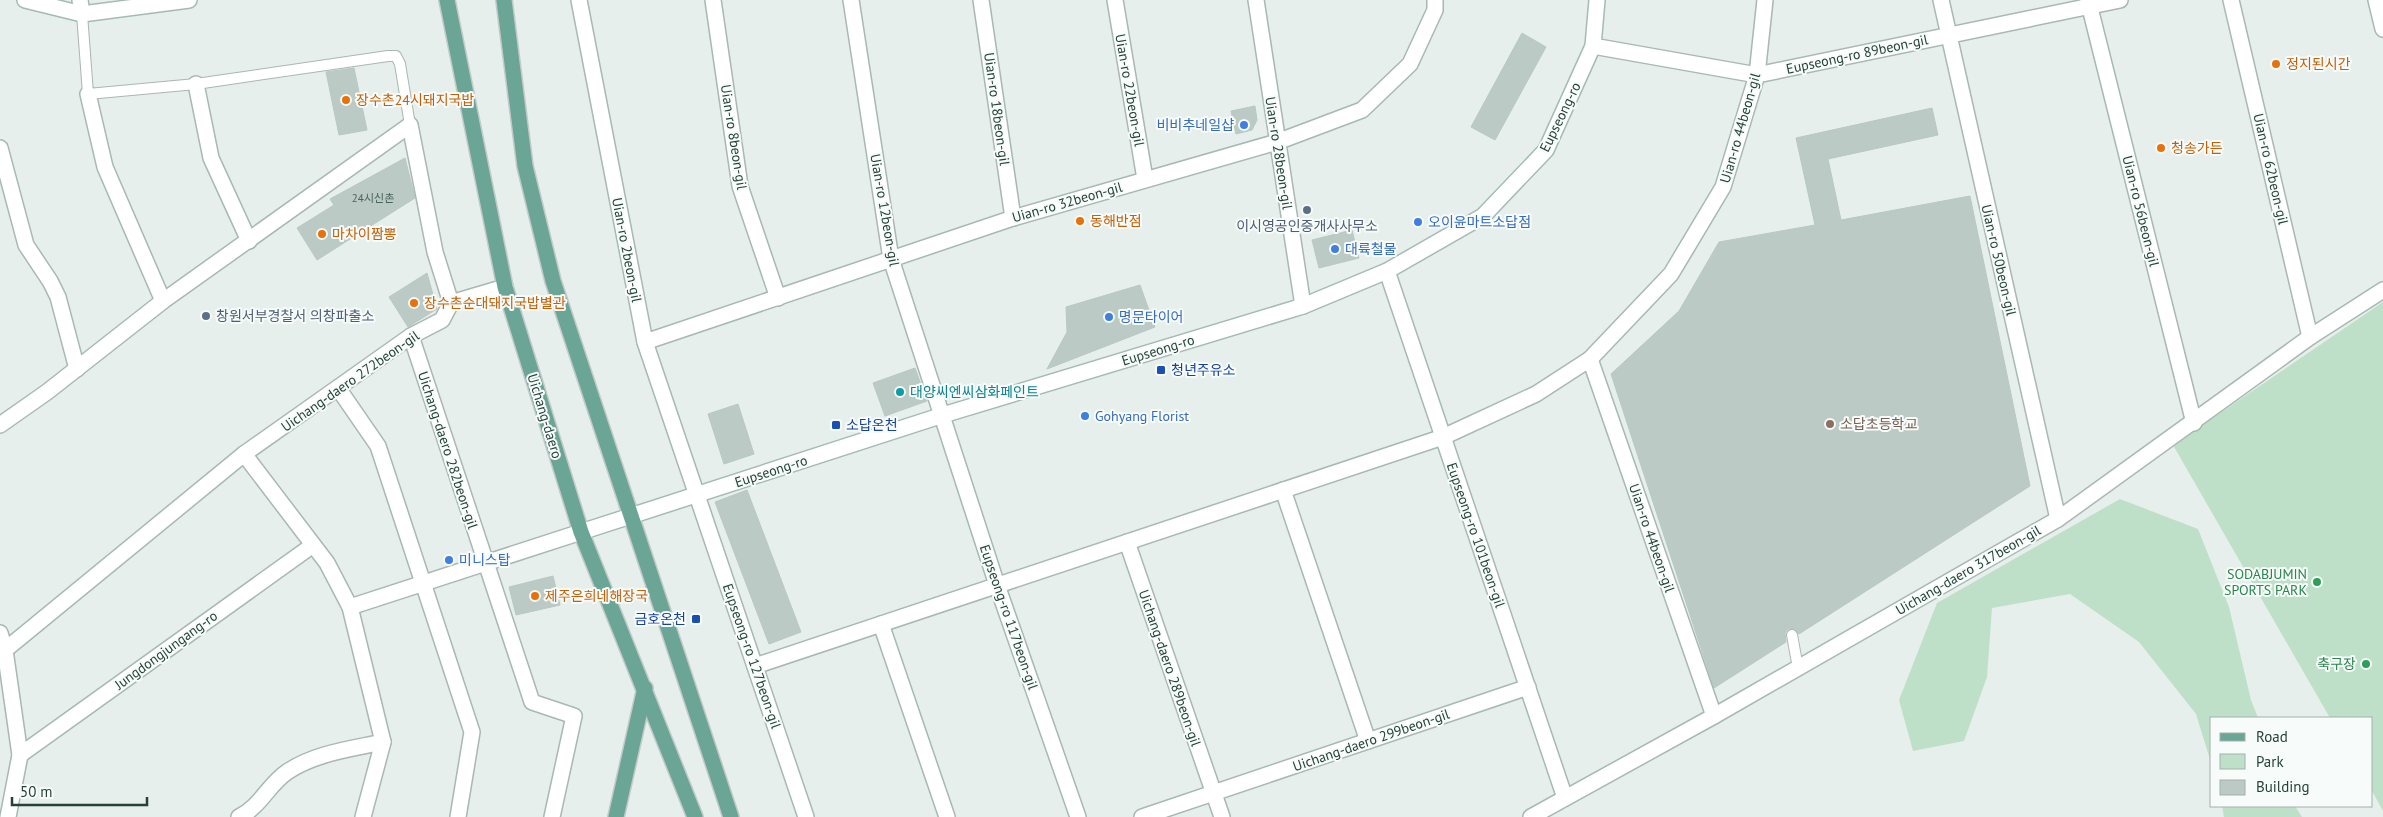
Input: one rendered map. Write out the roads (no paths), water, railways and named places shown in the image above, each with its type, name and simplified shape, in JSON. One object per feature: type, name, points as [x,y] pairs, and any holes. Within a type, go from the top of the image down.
[{"type":"main road","name":"Uichang-daero","points":[[447,0],[505,287],[581,532],[696,817]]},
{"type":"main road","points":[[504,0],[525,166],[552,281],[731,817]]},
{"type":"main road","points":[[616,817],[645,688]]},
{"type":"street","points":[[25,0],[81,7],[188,0]]},
{"type":"street","name":"Uian-ro 2beon-gil","points":[[579,0],[645,342],[698,495]]},
{"type":"street","name":"Uian-ro 8beon-gil","points":[[713,0],[740,186],[778,298]]},
{"type":"street","name":"Uian-ro 12beon-gil","points":[[851,0],[891,259],[943,415]]},
{"type":"street","name":"Uian-ro 18beon-gil","points":[[981,0],[1013,218]]},
{"type":"street","name":"Uian-ro 22beon-gil","points":[[1115,0],[1145,179]]},
{"type":"street","name":"Uian-ro 28beon-gil","points":[[1256,0],[1303,306]]},
{"type":"street","name":"Uian-ro 32beon-gil","points":[[645,342],[1013,218],[1277,142],[1362,110],[1410,64],[1435,10],[1435,0]]},
{"type":"street","name":"Eupseong-ro","points":[[581,532],[943,415],[1303,306],[1388,271],[1483,216],[1546,150],[1594,46],[1597,0]]},
{"type":"street","name":"Uian-ro 44beon-gil","points":[[1444,437],[1536,394],[1590,359],[1671,274],[1723,187],[1756,75],[1765,0]]},
{"type":"street","name":"Uian-ro 50beon-gil","points":[[1941,0],[2058,519]]},
{"type":"street","name":"Eupseong-ro 89beon-gil","points":[[1594,46],[1756,75],[1948,36],[2089,3],[2120,0]]},
{"type":"street","name":"Uian-ro 62beon-gil","points":[[2231,0],[2310,337]]},
{"type":"street","points":[[2376,0],[2383,29]]},
{"type":"street","name":"Uian-ro 56beon-gil","points":[[2089,3],[2194,423]]},
{"type":"street","points":[[196,84],[211,158],[249,241]]},
{"type":"street","points":[[88,94],[105,167],[163,301]]},
{"type":"street","points":[[0,425],[77,369],[163,301],[410,125],[435,252],[451,303],[505,287]]},
{"type":"street","points":[[1,155],[26,246],[50,281],[58,297],[77,369]]},
{"type":"street","name":"Eupseong-ro 101beon-gil","points":[[1388,271],[1564,798]]},
{"type":"street","name":"Uichang-daero 317beon-gil","points":[[1531,817],[1714,716],[2058,519],[2194,423],[2310,337],[2383,290]]},
{"type":"street","name":"Uichang-daero 272beon-gil","points":[[5,650],[244,454],[411,336],[442,320],[451,303]]},
{"type":"street","name":"Uichang-daero 282beon-gil","points":[[411,336],[532,702],[574,716],[552,817]]},
{"type":"street","name":"Uian-ro 44beon-gil","points":[[1590,359],[1714,716]]},
{"type":"street","points":[[338,388],[378,446],[472,732],[458,817]]},
{"type":"street","name":"Eupseong-ro 117beon-gil","points":[[943,415],[997,585],[1078,817]]},
{"type":"street","points":[[755,666],[1444,437]]},
{"type":"street","points":[[244,454],[327,563],[350,607],[383,742],[363,817]]},
{"type":"street","points":[[1283,490],[1368,741]]},
{"type":"street","name":"Eupseong-ro 127beon-gil","points":[[698,495],[806,817]]},
{"type":"street","points":[[350,607],[581,532]]},
{"type":"street","name":"Uichang-daero 289beon-gil","points":[[1127,542],[1213,793]]},
{"type":"street","name":"Jungdongjungang-ro","points":[[20,755],[313,545]]},
{"type":"street","points":[[881,624],[947,817]]},
{"type":"street","points":[[0,633],[5,650],[20,755],[8,817]]},
{"type":"street","name":"Uichang-daero 299beon-gil","points":[[1142,817],[1528,687]]},
{"type":"street","points":[[240,817],[251,811],[285,773],[309,759],[383,742]]},
{"type":"street","points":[[1213,793],[1222,817]]},
{"type":"lane","points":[[81,7],[88,94],[196,84],[396,56],[400,64],[410,125]]},
{"type":"lane","points":[[1792,635],[1798,668]]},
{"type":"place","name":"정지된시간","points":[[2276,64]]},
{"type":"place","name":"장수촌24시돼지국밥","points":[[346,100]]},
{"type":"place","name":"비비추네일샵","points":[[1244,125]]},
{"type":"place","name":"청송가든","points":[[2161,148]]},
{"type":"place","name":"이시영공인중개사사무소","points":[[1307,210]]},
{"type":"place","name":"동해반점","points":[[1080,221]]},
{"type":"place","name":"오이윤마트소답점","points":[[1418,222]]},
{"type":"place","name":"마차이짬뽕","points":[[322,234]]},
{"type":"place","name":"대륙철물","points":[[1335,249]]},
{"type":"place","name":"장수촌순대돼지국밥별관","points":[[414,303]]},
{"type":"place","name":"창원서부경찰서 의창파출소","points":[[206,316]]},
{"type":"place","name":"명문타이어","points":[[1109,317]]},
{"type":"place","name":"청년주유소","points":[[1161,370]]},
{"type":"place","name":"대양씨엔씨삼화페인트","points":[[900,392]]},
{"type":"place","name":"Gohyang Florist","points":[[1085,416]]},
{"type":"place","name":"소답초등학교","points":[[1830,424]]},
{"type":"place","name":"소답온천","points":[[836,425]]},
{"type":"place","name":"미니스탑","points":[[449,560]]},
{"type":"place","name":"SODABJUMIN SPORTS PARK","points":[[2317,582]]},
{"type":"place","name":"제주은희네해장국","points":[[535,596]]},
{"type":"place","name":"금호온천","points":[[696,619]]},
{"type":"place","name":"축구장","points":[[2366,664]]}]
